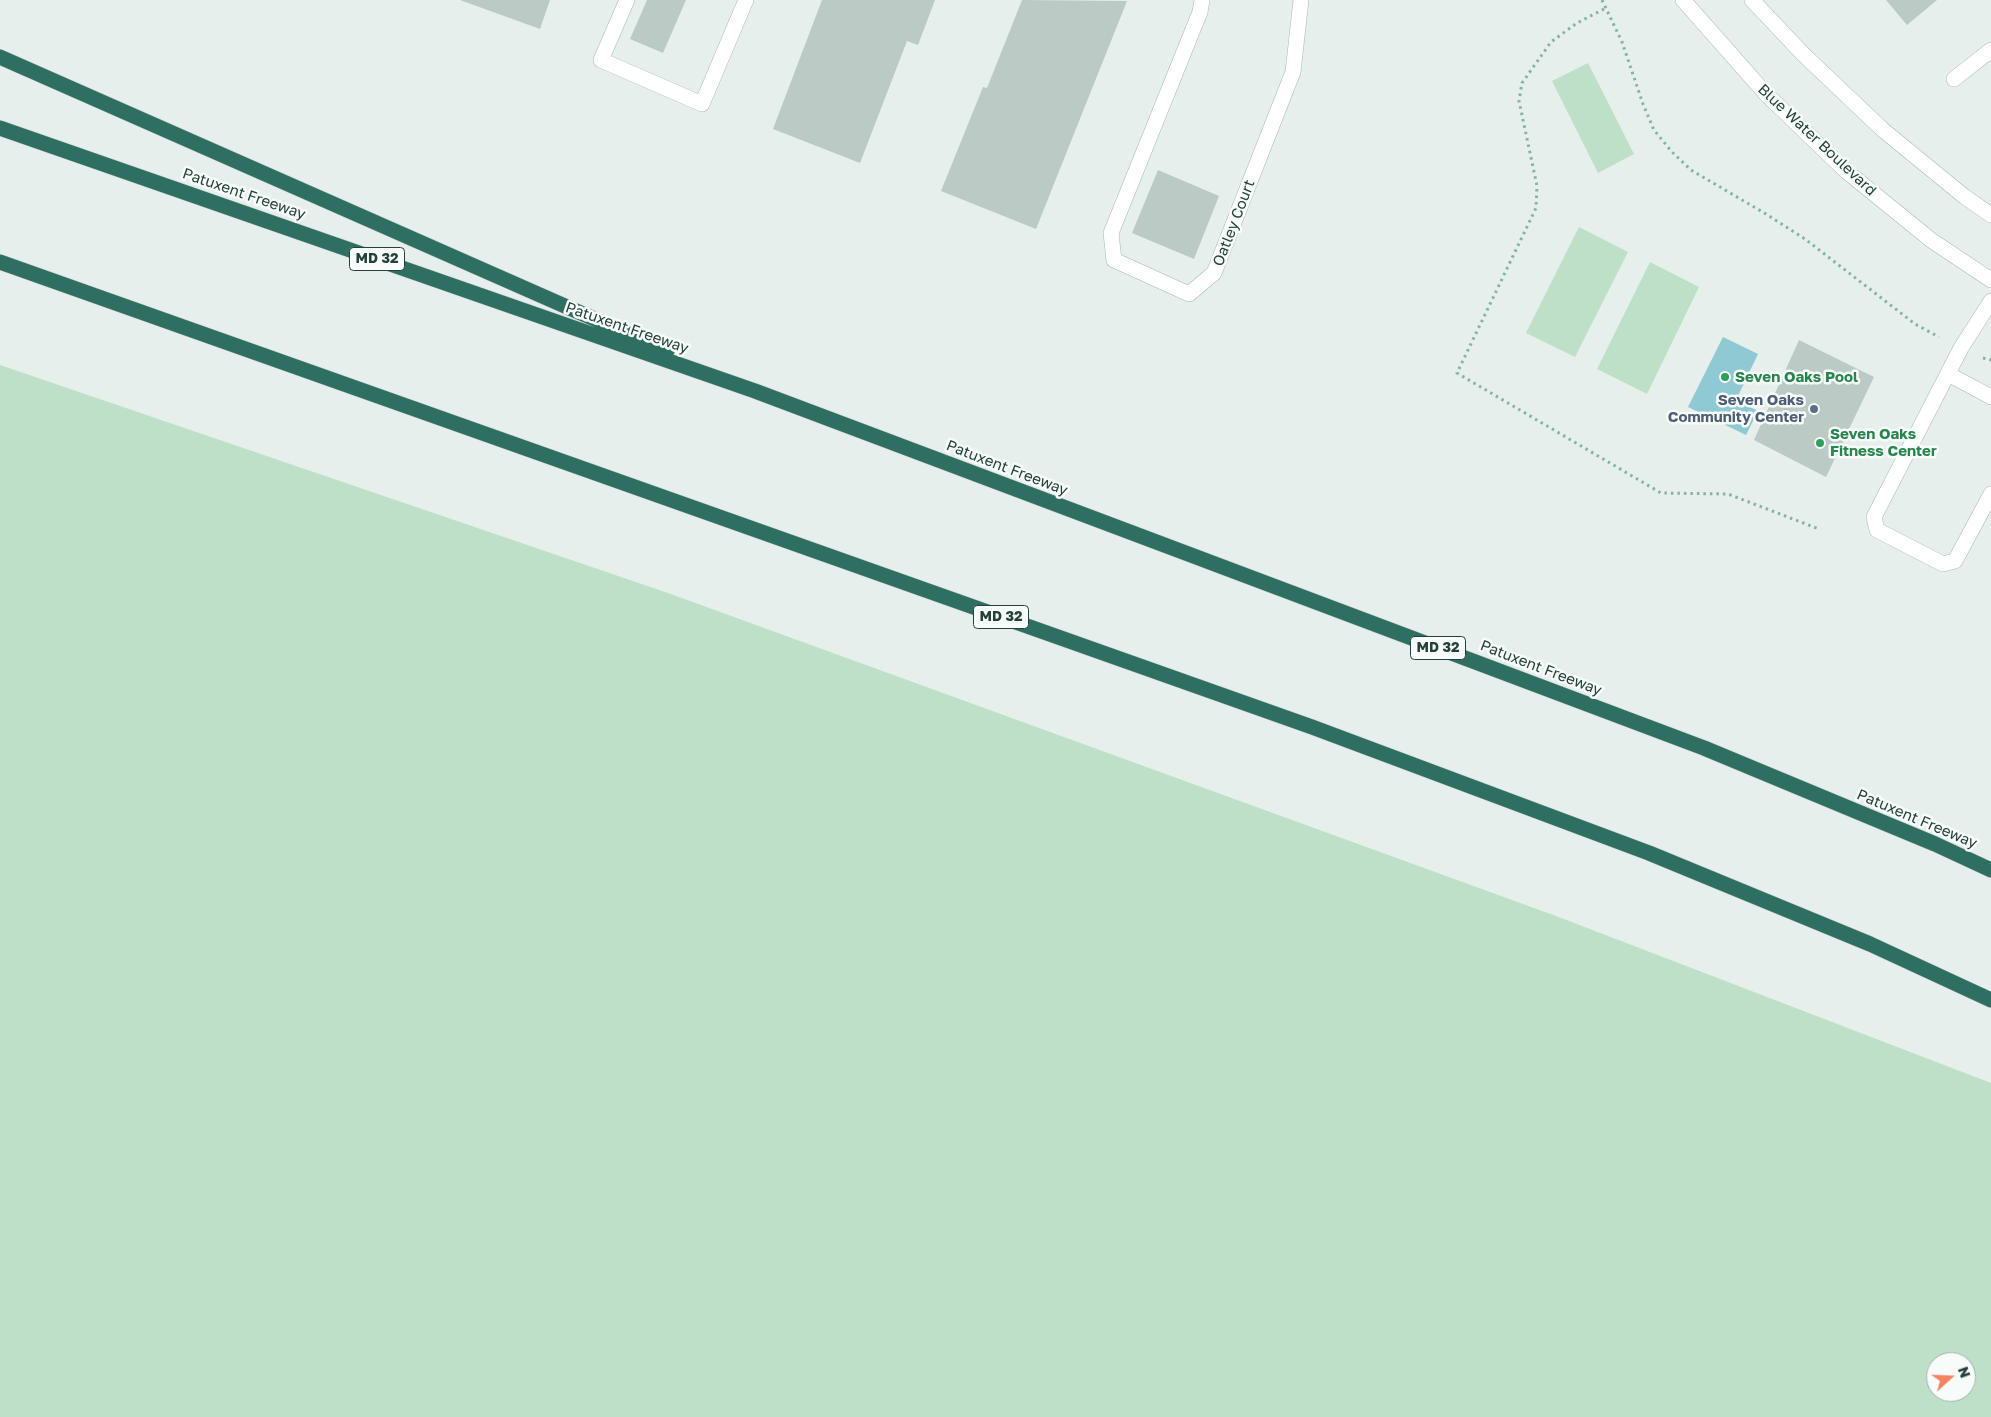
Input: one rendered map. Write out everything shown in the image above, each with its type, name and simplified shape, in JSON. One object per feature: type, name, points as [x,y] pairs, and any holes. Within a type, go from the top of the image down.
[{"type":"highway","points":[[0,57],[540,294],[754,391]]},
{"type":"highway","name":"Patuxent Freeway","points":[[0,128],[754,391],[1704,748],[1935,844],[1991,870]]},
{"type":"highway","name":"MD 32","points":[[0,262],[1312,727],[1649,853],[1870,944],[1991,1000]]},
{"type":"street","points":[[627,0],[601,60],[702,104],[746,0]]},
{"type":"street","name":"Oatley Court","points":[[1202,0],[1196,21],[1111,233],[1114,260],[1188,294],[1214,273],[1293,72],[1301,0]]},
{"type":"street","name":"Blue Water Boulevard","points":[[1683,0],[1766,94],[1846,171],[1931,240],[1991,280]]},
{"type":"street","points":[[1752,0],[1803,54],[1883,130],[1965,198],[1991,215]]},
{"type":"street","points":[[1954,79],[1991,50]]},
{"type":"street","points":[[1991,301],[1948,374],[1874,518],[1877,530],[1943,564],[1955,560],[1991,494]]},
{"type":"street","points":[[1948,374],[1991,397]]},
{"type":"path","points":[[1602,0],[1604,9],[1622,42],[1654,130],[1691,170],[1782,224],[1915,324],[1942,338]]},
{"type":"path","points":[[1604,9],[1577,23],[1551,42],[1522,83],[1519,101],[1537,186],[1536,208],[1457,373],[1661,493],[1728,494],[1819,529]]},
{"type":"green space","points":[[1588,63],[1634,154],[1598,173],[1552,81]]},
{"type":"green space","points":[[1579,227],[1628,252],[1575,357],[1526,333]]},
{"type":"green space","points":[[1650,262],[1699,287],[1647,394],[1597,369]]},
{"type":"green space","points":[[0,365],[668,593],[1556,916],[1991,1083],[1991,1417],[0,1417]]},
{"type":"water","name":"Seven Oaks Pool","points":[[1723,337],[1758,354],[1736,400],[1758,411],[1746,435],[1688,407]]},
{"type":"building","points":[[460,0],[550,0],[540,29]]},
{"type":"building","points":[[647,0],[686,0],[663,53],[630,39]]},
{"type":"building","points":[[822,0],[935,0],[918,45],[907,41],[860,163],[773,129]]},
{"type":"building","points":[[1022,0],[1127,1],[1036,229],[941,191],[983,87],[987,88]]},
{"type":"building","points":[[1886,0],[1937,0],[1907,25]]},
{"type":"building","points":[[1158,170],[1219,196],[1194,259],[1132,233]]},
{"type":"building","name":"Seven Oaks Community Center","points":[[1799,340],[1874,377],[1826,477],[1754,440]]},
{"type":"place","name":"Seven Oaks Pool","points":[[1725,377]]},
{"type":"place","name":"Seven Oaks Community Center","points":[[1814,409]]},
{"type":"place","name":"Seven Oaks Fitness Center","points":[[1820,443]]}]
